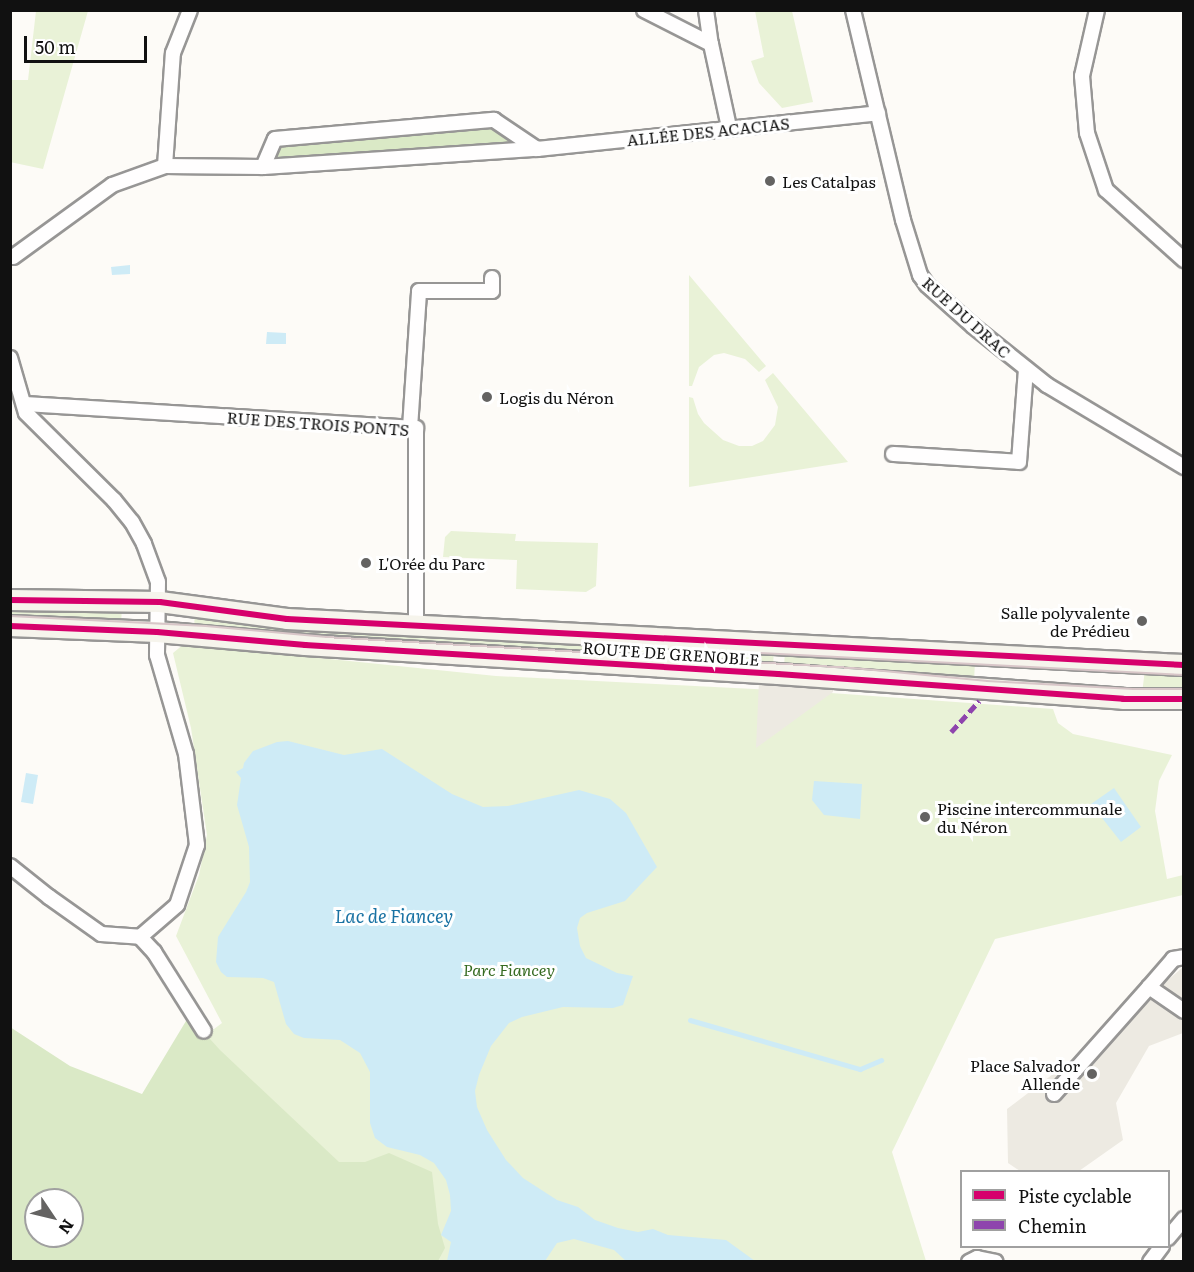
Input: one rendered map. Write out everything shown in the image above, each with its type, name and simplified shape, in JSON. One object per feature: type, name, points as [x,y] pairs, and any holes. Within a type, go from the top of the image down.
[{"type":"main road","name":"ROUTE DE GRENOBLE","points":[[10,600],[160,602],[287,619],[1184,665]]},
{"type":"main road","name":"ROUTE DE GRENOBLE","points":[[10,626],[157,632],[304,645],[778,674],[1123,699],[1184,699]]},
{"type":"street","points":[[165,166],[173,53],[190,10]]},
{"type":"street","points":[[644,10],[711,44]]},
{"type":"street","points":[[706,10],[729,127]]},
{"type":"street","name":"RUE DU DRAC","points":[[853,10],[903,220],[920,275],[935,292],[1026,369],[1184,467]]},
{"type":"street","points":[[1097,10],[1082,76],[1087,133],[1106,190],[1184,260]]},
{"type":"street","name":"ALLÉE DES ACACIAS","points":[[11,259],[112,185],[165,166],[263,167],[537,149],[878,113]]},
{"type":"street","points":[[263,167],[275,139],[494,120],[537,149]]},
{"type":"street","points":[[410,428],[419,291],[492,291],[492,278]]},
{"type":"street","points":[[10,358],[26,413],[114,500],[132,522],[154,568],[160,602],[157,655],[186,754],[197,845],[177,905],[140,937]]},
{"type":"street","points":[[893,454],[1019,462],[1026,369]]},
{"type":"street","name":"RUE DES TROIS PONTS","points":[[24,404],[416,428],[416,626]]},
{"type":"street","points":[[10,866],[101,934],[140,937],[154,952],[204,1031]]},
{"type":"street","points":[[1054,1094],[1173,959],[1184,957]]},
{"type":"street","points":[[1149,987],[1184,1011]]},
{"type":"street","points":[[1170,1236],[1184,1219]]},
{"type":"street","points":[[1150,1262],[1160,1248]]},
{"type":"street","points":[[969,1262],[977,1258],[996,1262]]},
{"type":"green space","points":[[36,11],[88,11],[43,169],[10,162],[11,80],[28,80]]},
{"type":"green space","points":[[755,11],[792,11],[813,102],[782,108],[759,83],[751,61],[764,57]]},
{"type":"green space","points":[[494,120],[537,149],[263,167],[275,139]]},
{"type":"green space","points":[[689,275],[766,366],[759,372],[745,359],[724,353],[714,355],[699,367],[692,386],[689,386]]},
{"type":"green space","points":[[773,373],[848,462],[689,487],[689,397],[693,398],[698,414],[704,423],[723,440],[739,446],[752,446],[763,441],[775,425],[778,407],[765,380]]},
{"type":"green space","points":[[451,531],[516,534],[515,541],[598,543],[596,586],[586,592],[516,589],[517,560],[443,557],[445,537]]},
{"type":"green space","points":[[10,605],[122,605],[121,626],[11,621]]},
{"type":"green space","points":[[195,609],[774,648],[773,668],[194,629]]},
{"type":"green space","name":"Parc Fiancey","points":[[184,644],[496,676],[831,693],[1053,709],[1058,723],[1073,734],[1172,755],[1159,781],[1155,811],[1167,879],[1183,875],[1183,895],[995,939],[892,1152],[926,1261],[360,1261],[186,1050],[222,1023],[176,936],[199,875],[207,835],[191,728],[173,653]]},
{"type":"green space","points":[[785,649],[975,659],[974,684],[784,669]]},
{"type":"green space","points":[[1145,669],[1183,671],[1183,694],[1142,694]]},
{"type":"green space","points":[[189,1016],[220,1050],[339,1162],[365,1162],[389,1153],[432,1172],[438,1224],[445,1248],[438,1261],[11,1261],[10,1027],[70,1066],[142,1094]]},
{"type":"shaded area","points":[[759,681],[833,687],[833,692],[756,748]]},
{"type":"shaded area","name":"Place Salvador Allende","points":[[1183,967],[1183,1033],[1149,1046],[1116,1103],[1123,1140],[1080,1170],[1018,1170],[1008,1163],[1007,1109],[1107,1033]]},
{"type":"water","points":[[130,265],[130,274],[112,275],[111,267]]},
{"type":"water","points":[[267,332],[286,333],[286,344],[266,344]]},
{"type":"water","name":"Lac de Fiancey","points":[[288,741],[344,755],[382,749],[452,794],[483,807],[508,806],[579,790],[610,799],[626,813],[657,867],[625,901],[587,913],[580,918],[577,928],[580,946],[586,958],[617,973],[633,976],[623,1005],[613,1008],[563,1007],[522,1017],[509,1023],[491,1046],[479,1075],[475,1091],[477,1107],[487,1130],[506,1160],[523,1178],[557,1200],[578,1207],[595,1220],[618,1228],[638,1232],[653,1229],[668,1235],[726,1240],[755,1261],[626,1261],[614,1250],[574,1239],[557,1243],[545,1261],[447,1261],[451,1242],[441,1235],[451,1211],[446,1180],[434,1163],[420,1155],[387,1147],[375,1138],[370,1123],[370,1072],[360,1053],[340,1040],[304,1038],[294,1034],[286,1024],[274,982],[263,978],[227,977],[221,972],[216,962],[218,937],[250,882],[249,847],[237,805],[241,778],[236,772],[243,768],[253,751],[277,742]]},
{"type":"water","points":[[26,773],[38,775],[33,804],[21,802]]},
{"type":"water","points":[[814,781],[862,784],[860,819],[824,815],[812,800]]},
{"type":"water","points":[[1114,788],[1141,827],[1121,842],[1091,804]]},
{"type":"waterway","points":[[690,1020],[860,1069],[881,1060]]},
{"type":"tram line","points":[[10,616],[206,626],[326,637],[853,668],[987,681],[1133,689],[1184,689]]},
{"type":"tram line","points":[[683,649],[1184,675]]},
{"type":"marked path","points":[[951,732],[979,701]]},
{"type":"cycle path","points":[[10,600],[160,602],[287,619],[1184,665]]},
{"type":"cycle path","points":[[10,626],[157,632],[305,645],[778,674],[1123,699],[1184,699]]},
{"type":"place","name":"Les Catalpas","points":[[770,181]]},
{"type":"place","name":"Logis du Néron","points":[[487,397]]},
{"type":"place","name":"L'Orée du Parc","points":[[366,563]]},
{"type":"place","name":"Salle polyvalente de Prédieu","points":[[1142,621]]},
{"type":"place","name":"Piscine intercommunale du Néron","points":[[925,817]]},
{"type":"place","name":"Place Salvador Allende","points":[[1092,1074]]}]
